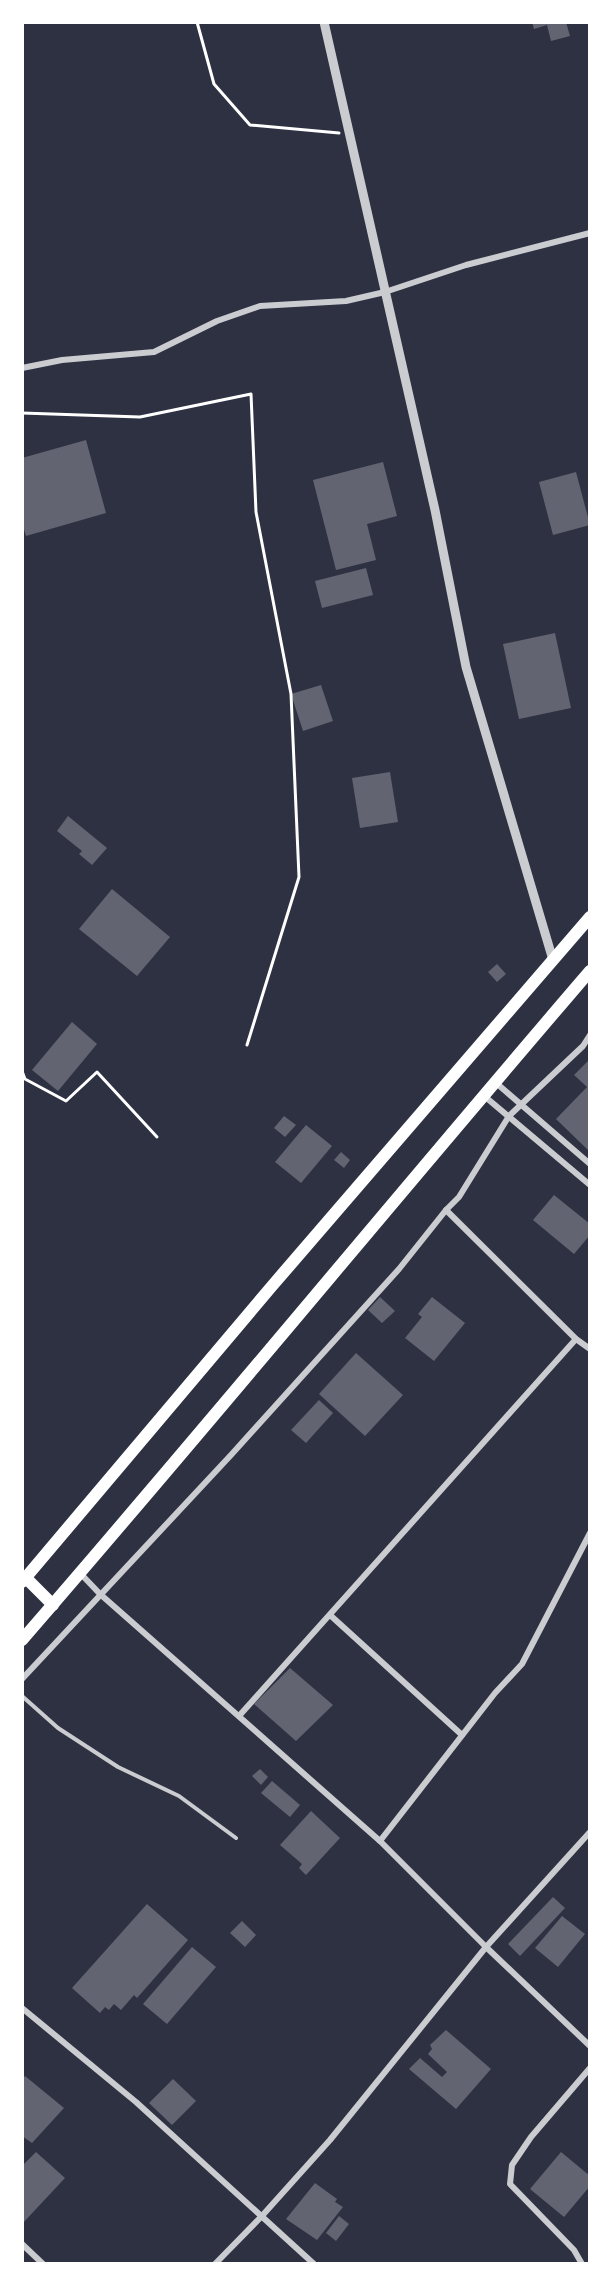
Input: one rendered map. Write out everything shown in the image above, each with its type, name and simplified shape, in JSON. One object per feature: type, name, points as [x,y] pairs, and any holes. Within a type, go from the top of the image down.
[{"type":"main road","points":[[53,1605],[24,1577],[590,917]]},
{"type":"main road","points":[[22,1640],[494,1081],[590,971]]},
{"type":"street","points":[[324,22],[435,510],[466,667],[553,960]]},
{"type":"street","points":[[22,368],[62,360],[154,352],[218,321],[260,306],[346,301],[385,292],[466,266],[590,233]]},
{"type":"street","points":[[22,1679],[231,1455],[383,1287],[459,1197],[509,1116],[583,1046],[590,1035]]},
{"type":"street","points":[[494,1081],[590,1164]]},
{"type":"street","points":[[483,1094],[590,1185]]},
{"type":"street","points":[[446,1210],[576,1339],[590,1349]]},
{"type":"street","points":[[239,1716],[576,1339]]},
{"type":"street","points":[[380,1840],[495,1693],[522,1664],[590,1533]]},
{"type":"street","points":[[80,1573],[100,1594],[380,1840],[486,1947],[590,2046]]},
{"type":"street","points":[[330,1615],[462,1735]]},
{"type":"street","points":[[215,2264],[330,2140],[486,1947],[590,1832]]},
{"type":"street","points":[[22,2008],[136,2102],[314,2264]]},
{"type":"street","points":[[582,2264],[574,2250],[510,2184],[512,2165],[531,2137],[590,2068]]},
{"type":"street","points":[[22,2244],[44,2264]]},
{"type":"lane","points":[[22,1696],[58,1728],[118,1767],[178,1796],[236,1838]]},
{"type":"path","points":[[197,22],[214,84],[250,125],[350,134]]},
{"type":"path","points":[[22,413],[140,417],[251,394],[256,512],[291,694],[300,877],[247,1045]]},
{"type":"path","points":[[22,1071],[25,1079],[66,1101],[97,1072],[157,1137]]},
{"type":"building","points":[[532,22],[566,22],[570,36],[551,41],[547,25],[534,29]]},
{"type":"building","points":[[86,440],[106,513],[26,536],[22,523],[22,458]]},
{"type":"building","points":[[383,462],[397,516],[367,524],[376,560],[336,570],[313,480]]},
{"type":"building","points":[[576,472],[590,525],[553,535],[539,482]]},
{"type":"building","points":[[366,568],[373,595],[322,608],[315,581]]},
{"type":"building","points":[[555,633],[571,708],[519,719],[503,644]]},
{"type":"building","points":[[321,685],[333,721],[303,731],[291,694]]},
{"type":"building","points":[[390,772],[398,822],[360,828],[352,778]]},
{"type":"building","points":[[68,816],[107,848],[92,865],[79,854],[82,851],[57,831]]},
{"type":"building","points":[[112,889],[170,937],[137,976],[79,929]]},
{"type":"building","points":[[497,964],[506,974],[497,982],[488,972]]},
{"type":"building","points":[[72,1022],[97,1044],[58,1091],[32,1070]]},
{"type":"building","points":[[590,1059],[590,1152],[556,1119],[587,1087],[574,1075]]},
{"type":"building","points":[[284,1116],[296,1125],[285,1137],[274,1128]]},
{"type":"building","points":[[306,1125],[332,1146],[301,1183],[275,1162]]},
{"type":"building","points":[[341,1152],[350,1160],[344,1168],[334,1160]]},
{"type":"building","points":[[554,1195],[590,1224],[590,1235],[574,1254],[533,1220]]},
{"type":"building","points":[[380,1297],[395,1311],[382,1323],[368,1310]]},
{"type":"building","points":[[432,1297],[465,1323],[434,1361],[405,1338],[422,1317],[418,1314]]},
{"type":"building","points":[[356,1353],[403,1395],[365,1436],[319,1394]]},
{"type":"building","points":[[319,1400],[333,1413],[306,1443],[291,1430]]},
{"type":"building","points":[[290,1668],[333,1705],[296,1741],[254,1704]]},
{"type":"building","points":[[260,1769],[268,1777],[261,1785],[252,1776]]},
{"type":"building","points":[[272,1781],[300,1805],[290,1817],[261,1793]]},
{"type":"building","points":[[311,1811],[340,1838],[306,1875],[299,1868],[302,1864],[280,1845]]},
{"type":"building","points":[[553,1897],[565,1908],[520,1956],[508,1944]]},
{"type":"building","points":[[147,1904],[188,1940],[137,1998],[134,1995],[121,2010],[114,2004],[109,2010],[105,2007],[100,2013],[72,1988]]},
{"type":"building","points":[[562,1916],[585,1934],[558,1967],[535,1948]]},
{"type":"building","points":[[242,1921],[256,1935],[245,1947],[230,1933]]},
{"type":"building","points":[[192,1947],[216,1967],[167,2024],[143,2004]]},
{"type":"building","points":[[446,2030],[491,2069],[456,2109],[409,2069],[420,2058],[442,2077],[447,2072],[428,2054],[432,2049],[430,2045]]},
{"type":"building","points":[[25,2076],[64,2108],[32,2143],[22,2136],[22,2080]]},
{"type":"building","points":[[173,2079],[196,2101],[172,2125],[149,2103]]},
{"type":"building","points":[[36,2152],[65,2178],[22,2224],[22,2166]]},
{"type":"building","points":[[561,2152],[590,2176],[590,2186],[564,2217],[530,2189]]},
{"type":"building","points":[[315,2183],[337,2199],[335,2202],[343,2207],[317,2240],[286,2219]]},
{"type":"building","points":[[339,2216],[349,2224],[336,2241],[326,2233]]}]
